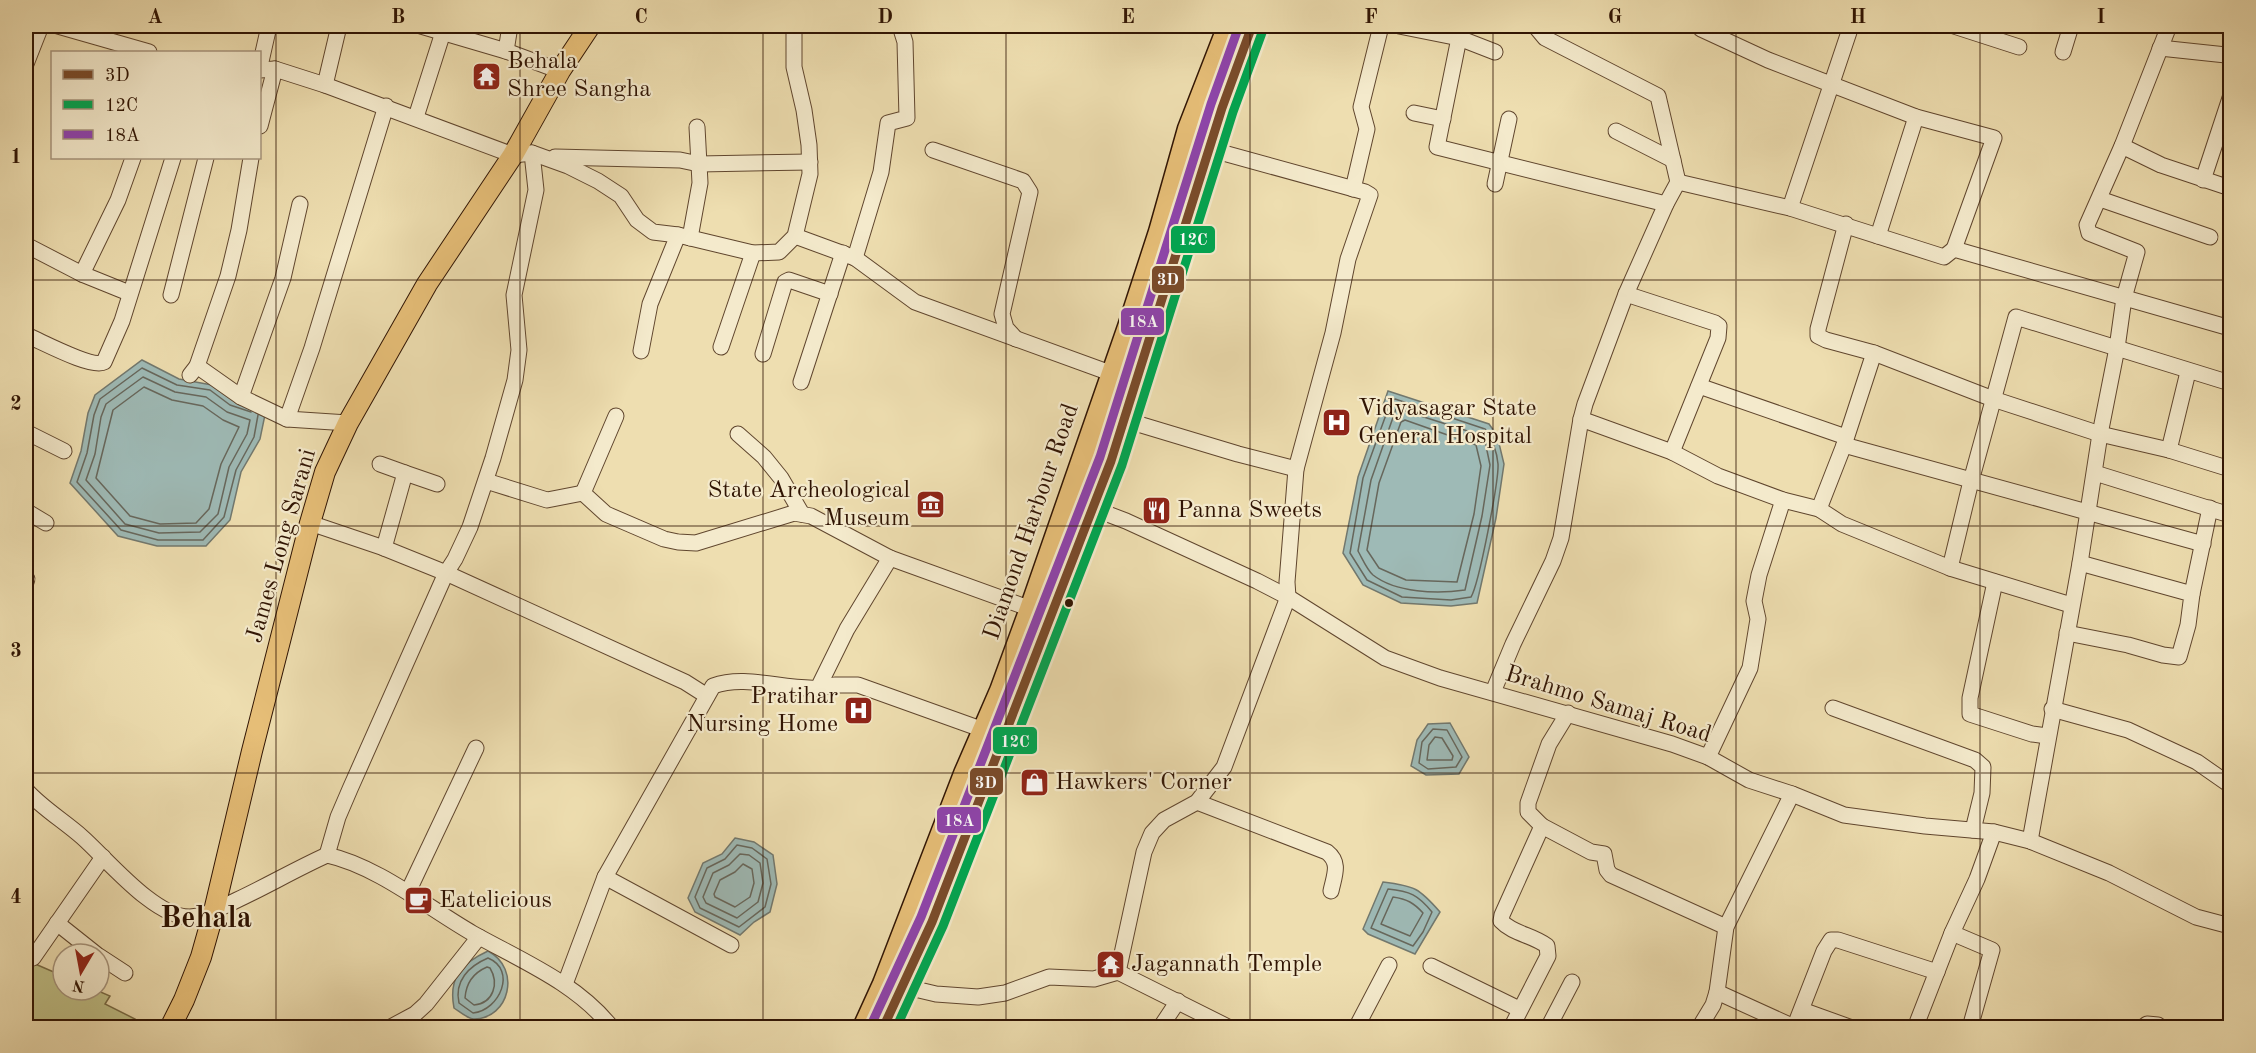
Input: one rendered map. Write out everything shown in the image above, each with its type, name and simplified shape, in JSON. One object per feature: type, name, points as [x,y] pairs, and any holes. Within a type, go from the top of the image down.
[{"type":"highway","name":"Diamond Harbour Road","points":[[883,1028],[932,922],[995,734],[1031,609],[1157,242],[1188,129],[1229,26]]},
{"type":"highway","name":"Diamond Harbour Road","points":[[864,1028],[884,984],[961,785],[995,734],[1111,461],[1209,149],[1252,26]]},
{"type":"main road","name":"James Long Sarani","points":[[170,1028],[201,957],[214,911],[310,523],[325,472],[348,423],[427,284],[529,155],[560,71],[590,26]]},
{"type":"street","points":[[26,64],[41,26]]},
{"type":"street","points":[[58,26],[146,51]]},
{"type":"street","points":[[261,114],[269,26]]},
{"type":"street","points":[[325,85],[339,26]]},
{"type":"street","points":[[421,26],[445,29],[560,71]]},
{"type":"street","points":[[506,51],[510,26]]},
{"type":"street","points":[[265,68],[325,85],[529,155],[568,166],[621,196],[637,220],[653,232],[684,236],[753,253],[779,252],[795,236],[810,174],[804,110],[794,67],[794,26]]},
{"type":"street","points":[[801,382],[830,294],[849,255],[881,172],[888,123],[907,118],[905,42],[900,26]]},
{"type":"street","points":[[1353,189],[1367,129],[1361,107],[1381,26]]},
{"type":"street","points":[[1399,26],[1459,38],[1496,52]]},
{"type":"street","points":[[1493,692],[1513,644],[1553,561],[1561,538],[1581,420],[1626,294],[1678,182],[1658,96],[1545,38],[1535,26]]},
{"type":"street","points":[[1790,208],[1851,26]]},
{"type":"street","points":[[1954,26],[2019,47]]},
{"type":"street","points":[[2063,52],[2071,26]]},
{"type":"street","points":[[2030,841],[2047,736],[2080,563],[2124,298],[2137,252],[2088,233],[2087,225],[2122,146],[2169,26]]},
{"type":"street","points":[[416,117],[445,29]]},
{"type":"street","points":[[1678,182],[1790,208],[1944,257],[1954,249],[1994,138],[1916,117],[1831,85],[1701,29]]},
{"type":"street","points":[[1459,38],[1437,147],[1666,204]]},
{"type":"street","points":[[2160,48],[2226,55],[2230,58]]},
{"type":"street","points":[[2203,180],[2230,98]]},
{"type":"street","points":[[287,419],[387,106]]},
{"type":"street","points":[[1414,113],[1443,119]]},
{"type":"street","points":[[1878,236],[1916,117]]},
{"type":"street","points":[[1495,184],[1509,119]]},
{"type":"street","points":[[640,351],[650,303],[684,236],[698,199],[697,127]]},
{"type":"street","points":[[1616,131],[1673,160]]},
{"type":"street","points":[[2122,146],[2161,165],[2230,188]]},
{"type":"street","points":[[1118,972],[1144,852],[1152,833],[1164,820],[1197,802],[1224,767],[1288,597],[1287,582],[1296,470],[1333,333],[1348,259],[1370,195],[1209,149],[1183,148]]},
{"type":"street","points":[[933,150],[1023,181],[1030,192],[1002,314],[1006,328],[1016,339]]},
{"type":"street","points":[[529,155],[680,160],[699,164],[810,162]]},
{"type":"street","points":[[327,855],[338,817],[350,789],[446,573],[470,527],[509,403],[519,350],[514,295],[536,190],[529,155]]},
{"type":"street","points":[[82,274],[118,200],[133,159]]},
{"type":"street","points":[[26,335],[63,352],[100,364],[108,357],[122,321],[173,159]]},
{"type":"street","points":[[171,295],[206,159]]},
{"type":"street","points":[[251,159],[239,230],[228,276],[194,371],[287,419],[348,423]]},
{"type":"street","points":[[2100,199],[2210,237]]},
{"type":"street","points":[[241,397],[283,278],[300,204]]},
{"type":"street","points":[[1846,224],[1818,336],[1874,353],[1994,399],[2100,434],[2169,450],[2230,469]]},
{"type":"street","points":[[795,236],[849,255],[915,302],[1113,374]]},
{"type":"street","points":[[26,245],[82,274],[129,293]]},
{"type":"street","points":[[1954,249],[2230,328]]},
{"type":"street","points":[[721,347],[753,253]]},
{"type":"street","points":[[763,354],[785,282],[789,280],[830,294]]},
{"type":"street","points":[[1626,294],[1719,326],[1718,338],[1672,452]]},
{"type":"street","points":[[1950,568],[1971,481],[2016,317],[2188,372],[2230,383]]},
{"type":"street","points":[[1819,509],[1845,441],[1874,353]]},
{"type":"street","points":[[2169,450],[2188,372]]},
{"type":"street","points":[[1699,386],[1845,441],[1971,481],[2203,544]]},
{"type":"street","points":[[583,493],[616,416]]},
{"type":"street","points":[[1125,420],[1296,470]]},
{"type":"street","points":[[1581,420],[1672,452],[1718,476],[1783,500],[1819,509],[1842,524],[1950,568],[2071,605]]},
{"type":"street","points":[[26,432],[64,451]]},
{"type":"street","points":[[738,434],[764,457],[781,478],[802,514]]},
{"type":"street","points":[[380,464],[437,484]]},
{"type":"street","points":[[384,548],[405,473]]},
{"type":"street","points":[[2095,473],[2230,515]]},
{"type":"street","points":[[486,481],[547,500],[583,493]]},
{"type":"street","points":[[583,493],[606,514],[664,539],[678,542],[696,543],[794,513],[811,516],[890,558],[1031,609]]},
{"type":"street","points":[[1708,757],[1750,668],[1758,619],[1754,601],[1759,575],[1783,500]]},
{"type":"street","name":"Brahmo Samaj Road","points":[[1092,508],[1126,521],[1288,597],[1385,658],[1440,678],[1568,713],[1708,757],[1749,780],[1845,815],[1925,826],[1994,832],[2030,841],[2109,873],[2196,917],[2230,927]]},
{"type":"street","points":[[2067,633],[2179,657],[2188,625],[2210,508]]},
{"type":"street","points":[[26,511],[46,522]]},
{"type":"street","points":[[310,523],[384,548],[446,573],[685,682],[707,696]]},
{"type":"street","points":[[818,688],[847,629],[890,558]]},
{"type":"street","points":[[2080,563],[2192,594]]},
{"type":"street","points":[[1995,582],[1970,698],[1970,714],[2032,734],[2047,736]]},
{"type":"street","points":[[565,984],[605,877],[712,686],[729,680],[802,689],[858,685],[995,734]]},
{"type":"street","points":[[1833,708],[1975,760],[1983,767],[1983,786],[1973,830]]},
{"type":"street","points":[[2052,709],[2128,730],[2197,762],[2230,784]]},
{"type":"street","points":[[1568,713],[1550,744],[1528,803],[1528,812],[1542,826],[1591,852],[1604,854],[1607,870],[1611,875],[1726,927]]},
{"type":"street","points":[[408,892],[476,748]]},
{"type":"street","points":[[1699,1028],[1713,1005],[1717,992],[1726,927],[1792,794]]},
{"type":"street","points":[[27,796],[82,837],[141,892],[168,912],[191,917],[214,911],[327,855],[344,859],[408,892],[479,936],[565,984],[605,1018],[612,1028]]},
{"type":"street","points":[[1197,802],[1327,852],[1333,856],[1337,864],[1331,891]]},
{"type":"street","points":[[1511,1028],[1548,956],[1547,946],[1540,940],[1506,926],[1501,921],[1542,826]]},
{"type":"street","points":[[1915,1028],[1952,933],[1977,879],[1994,832]]},
{"type":"street","points":[[33,958],[103,857]]},
{"type":"street","points":[[605,877],[730,945]]},
{"type":"street","points":[[57,923],[81,942]]},
{"type":"street","points":[[1952,933],[1992,950],[1971,1024],[1973,1028]]},
{"type":"street","points":[[388,1028],[415,1014],[426,1004],[479,936]]},
{"type":"street","points":[[1717,992],[1794,1027],[1824,951],[1832,940],[1937,972]]},
{"type":"street","points":[[111,964],[125,974]]},
{"type":"street","points":[[1356,1028],[1389,965]]},
{"type":"street","points":[[1431,966],[1519,1009]]},
{"type":"street","points":[[902,986],[936,994],[978,997],[1005,993],[1049,977],[1094,979],[1118,972],[1230,1028]]},
{"type":"street","points":[[1548,1028],[1572,982]]},
{"type":"street","points":[[1160,1028],[1178,1001]]},
{"type":"street","points":[[1802,1010],[1852,1028]]},
{"type":"street","points":[[2142,1028],[2147,1024],[2162,1028]]},
{"type":"green space","points":[[26,960],[51,971],[51,1002],[106,1002],[105,1004],[135,1019],[130,1027],[26,1027]]},
{"type":"water","points":[[142,360],[179,379],[212,385],[266,410],[260,439],[241,472],[230,520],[206,546],[157,546],[118,536],[70,483],[81,451],[88,413],[95,395]]},
{"type":"water","points":[[1388,391],[1489,424],[1497,435],[1504,464],[1496,518],[1477,603],[1451,606],[1401,603],[1363,585],[1343,553],[1358,477]]},
{"type":"water","points":[[1450,723],[1469,757],[1459,774],[1426,775],[1411,766],[1417,740],[1428,724]]},
{"type":"water","points":[[735,838],[754,842],[773,855],[777,884],[770,912],[740,935],[695,912],[688,898],[703,863],[722,854]]},
{"type":"water","points":[[1383,882],[1416,890],[1440,912],[1415,954],[1368,934],[1363,929]]},
{"type":"water","points":[[488,951],[499,959],[505,969],[508,980],[507,992],[496,1011],[486,1017],[472,1019],[454,1008],[453,988],[464,966]]},
{"type":"transit line","name":"18A","points":[[872,1023],[921,917],[1100,457],[1211,104],[1239,26]]},
{"type":"transit line","name":"3D","points":[[883,1028],[932,922],[1111,461],[1222,108],[1252,26]]},
{"type":"transit line","name":"12C","points":[[896,1028],[943,926],[1122,465],[1233,112],[1263,30]]},
{"type":"place","name":"Behala Shree Sangha","points":[[486,76]]},
{"type":"place","name":"Vidyasagar State General Hospital","points":[[1337,423]]},
{"type":"place","name":"State Archeological Museum","points":[[931,505]]},
{"type":"place","name":"Panna Sweets","points":[[1156,511]]},
{"type":"place","name":"Pratihar Nursing Home","points":[[859,711]]},
{"type":"place","name":"Hawkers' Corner","points":[[1034,783]]},
{"type":"place","name":"Eatelicious","points":[[418,901]]},
{"type":"place","name":"Jagannath Temple","points":[[1110,965]]},
{"type":"district","name":"Behala","points":[[206,919]]}]
